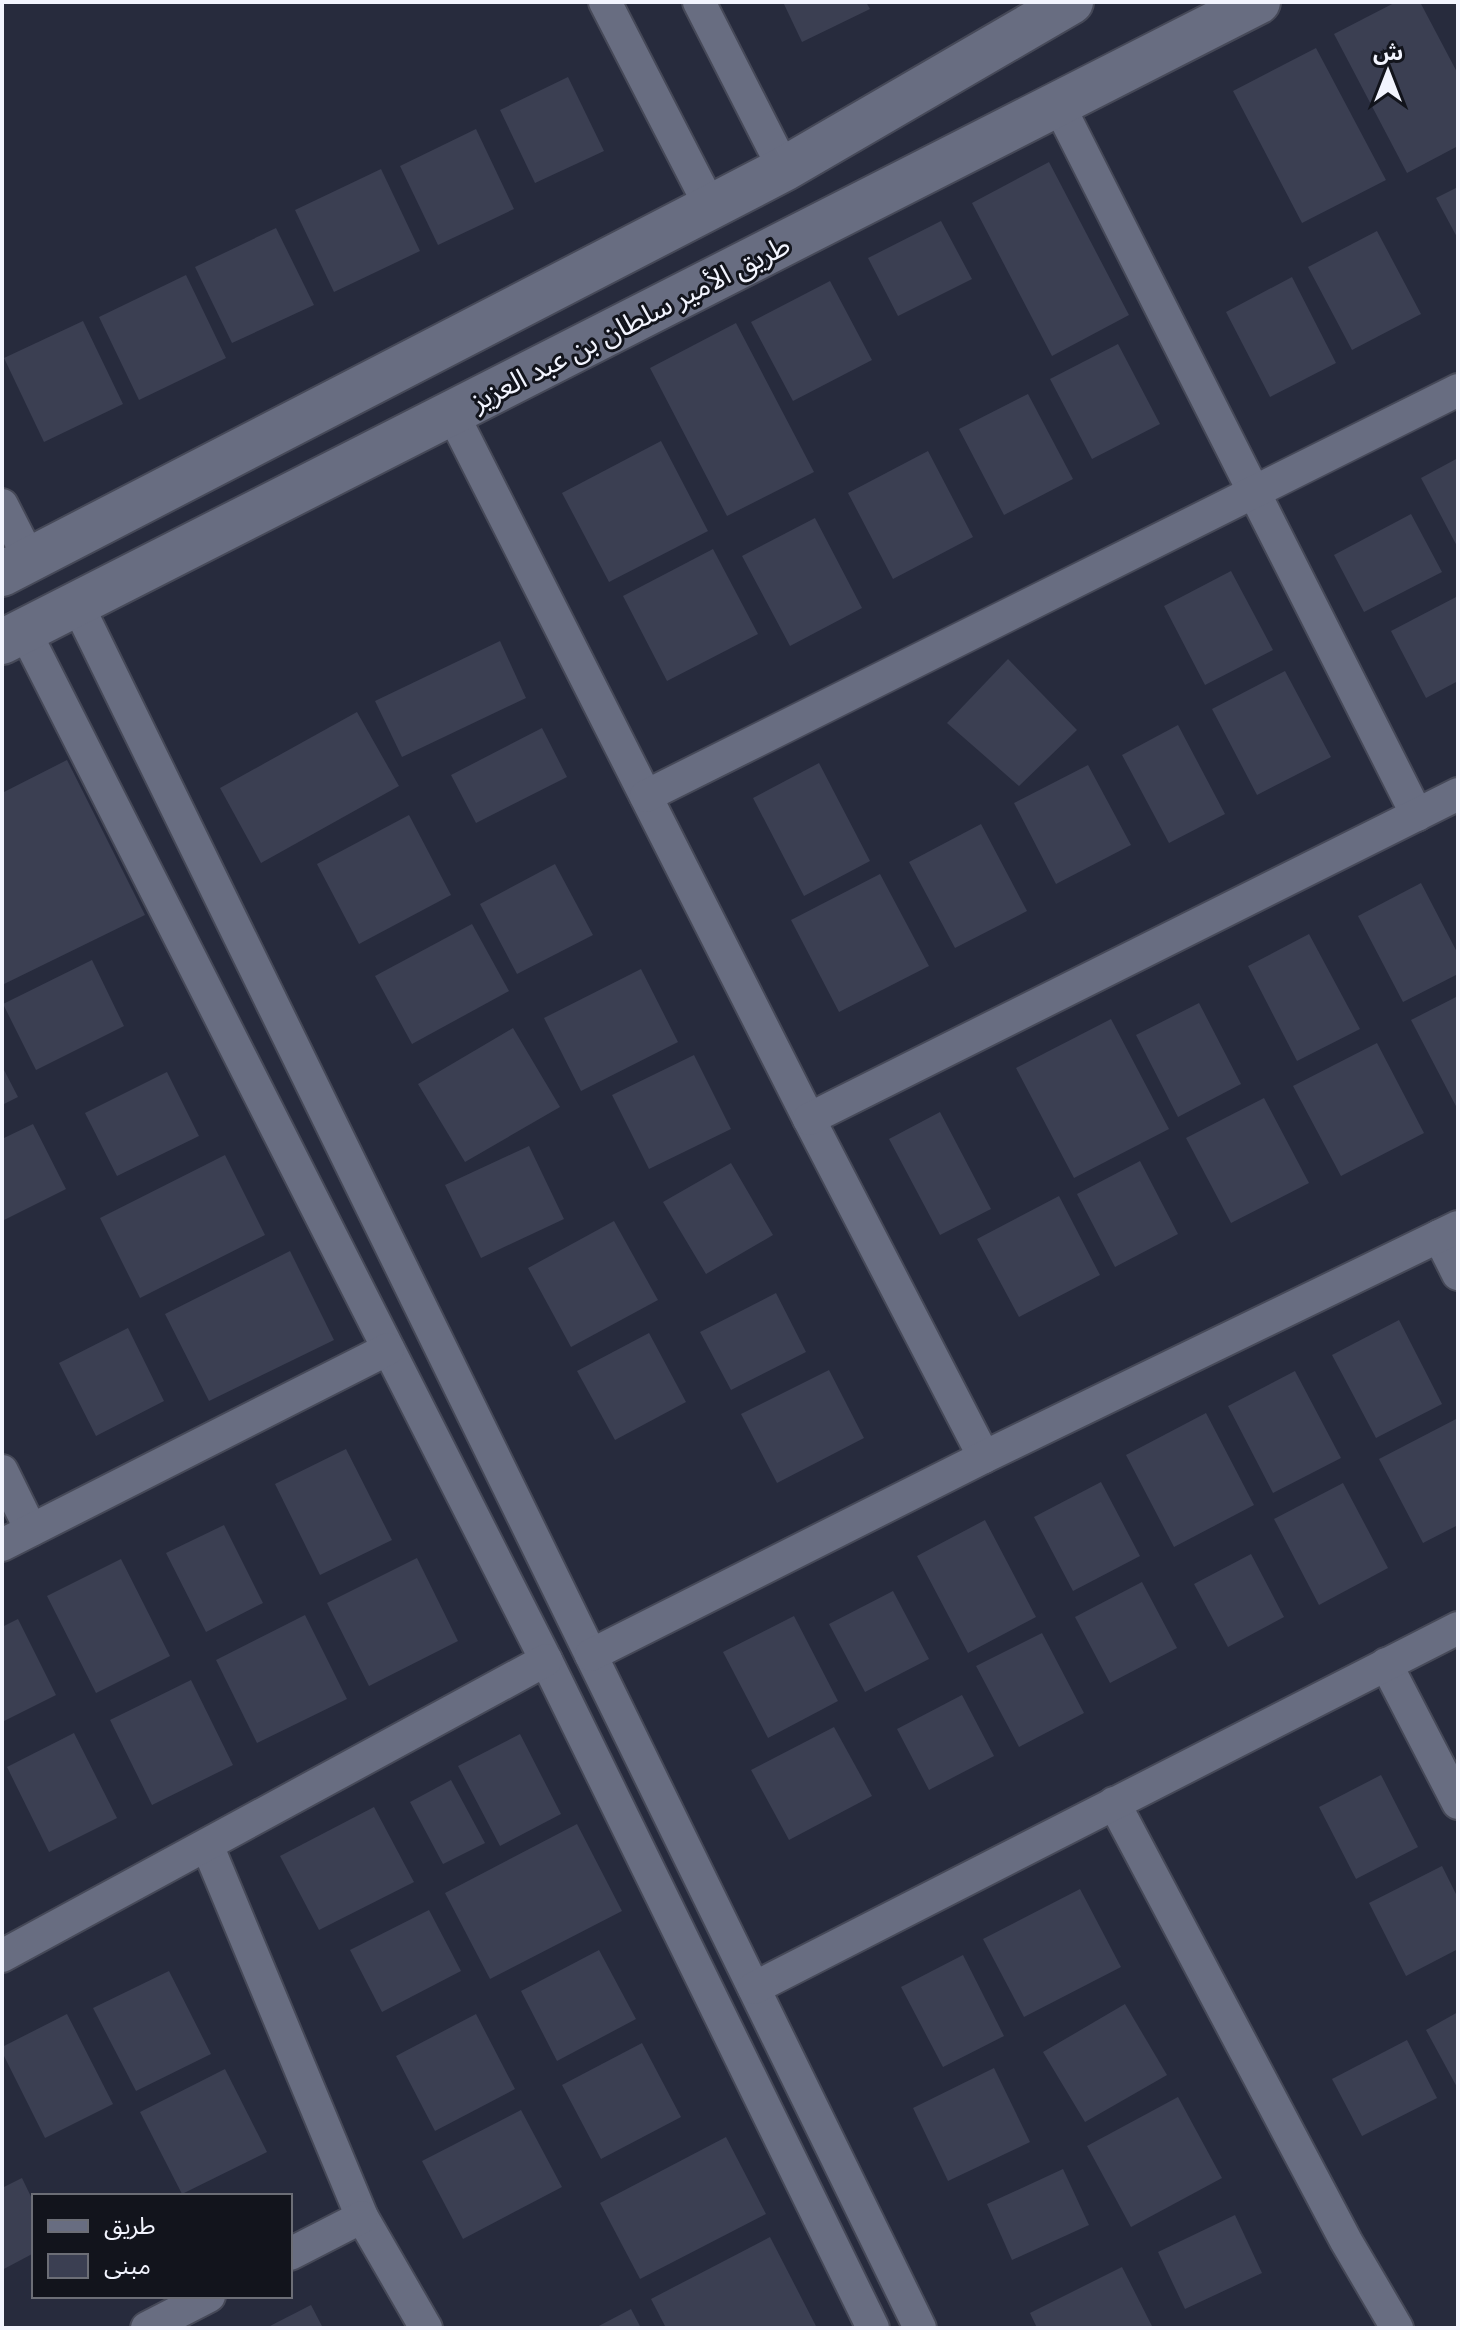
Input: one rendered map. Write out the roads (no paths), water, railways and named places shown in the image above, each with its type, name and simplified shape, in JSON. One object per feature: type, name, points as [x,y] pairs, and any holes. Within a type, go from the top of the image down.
[{"type":"main road","name":"طريق الأمير سلطان بن عبد العزيز","points":[[13,636],[1258,2]]},
{"type":"main road","points":[[16,567],[784,169],[1061,4]]},
{"type":"street","points":[[605,2],[710,206]]},
{"type":"street","points":[[699,2],[784,169]]},
{"type":"street","points":[[1058,104],[1417,815]]},
{"type":"street","points":[[646,796],[1458,390]]},
{"type":"street","points":[[452,413],[809,1119],[984,1457]]},
{"type":"street","points":[[2,505],[16,567]]},
{"type":"street","points":[[77,604],[920,2328]]},
{"type":"street","points":[[13,636],[388,1349],[546,1660],[873,2328]]},
{"type":"street","points":[[809,1119],[1458,794]]},
{"type":"street","points":[[591,1655],[984,1457],[1448,1231],[1458,1274]]},
{"type":"street","points":[[2,1545],[388,1349]]},
{"type":"street","points":[[2,1471],[31,1530]]},
{"type":"street","points":[[754,1988],[1458,1628]]},
{"type":"street","points":[[2,1956],[546,1660]]},
{"type":"street","points":[[1386,1664],[1458,1803]]},
{"type":"street","points":[[1114,1803],[1346,2241],[1397,2328]]},
{"type":"street","points":[[207,1845],[362,2217],[426,2328]]},
{"type":"street","points":[[292,2253],[362,2217]]},
{"type":"street","points":[[147,2328],[205,2298]]}]
